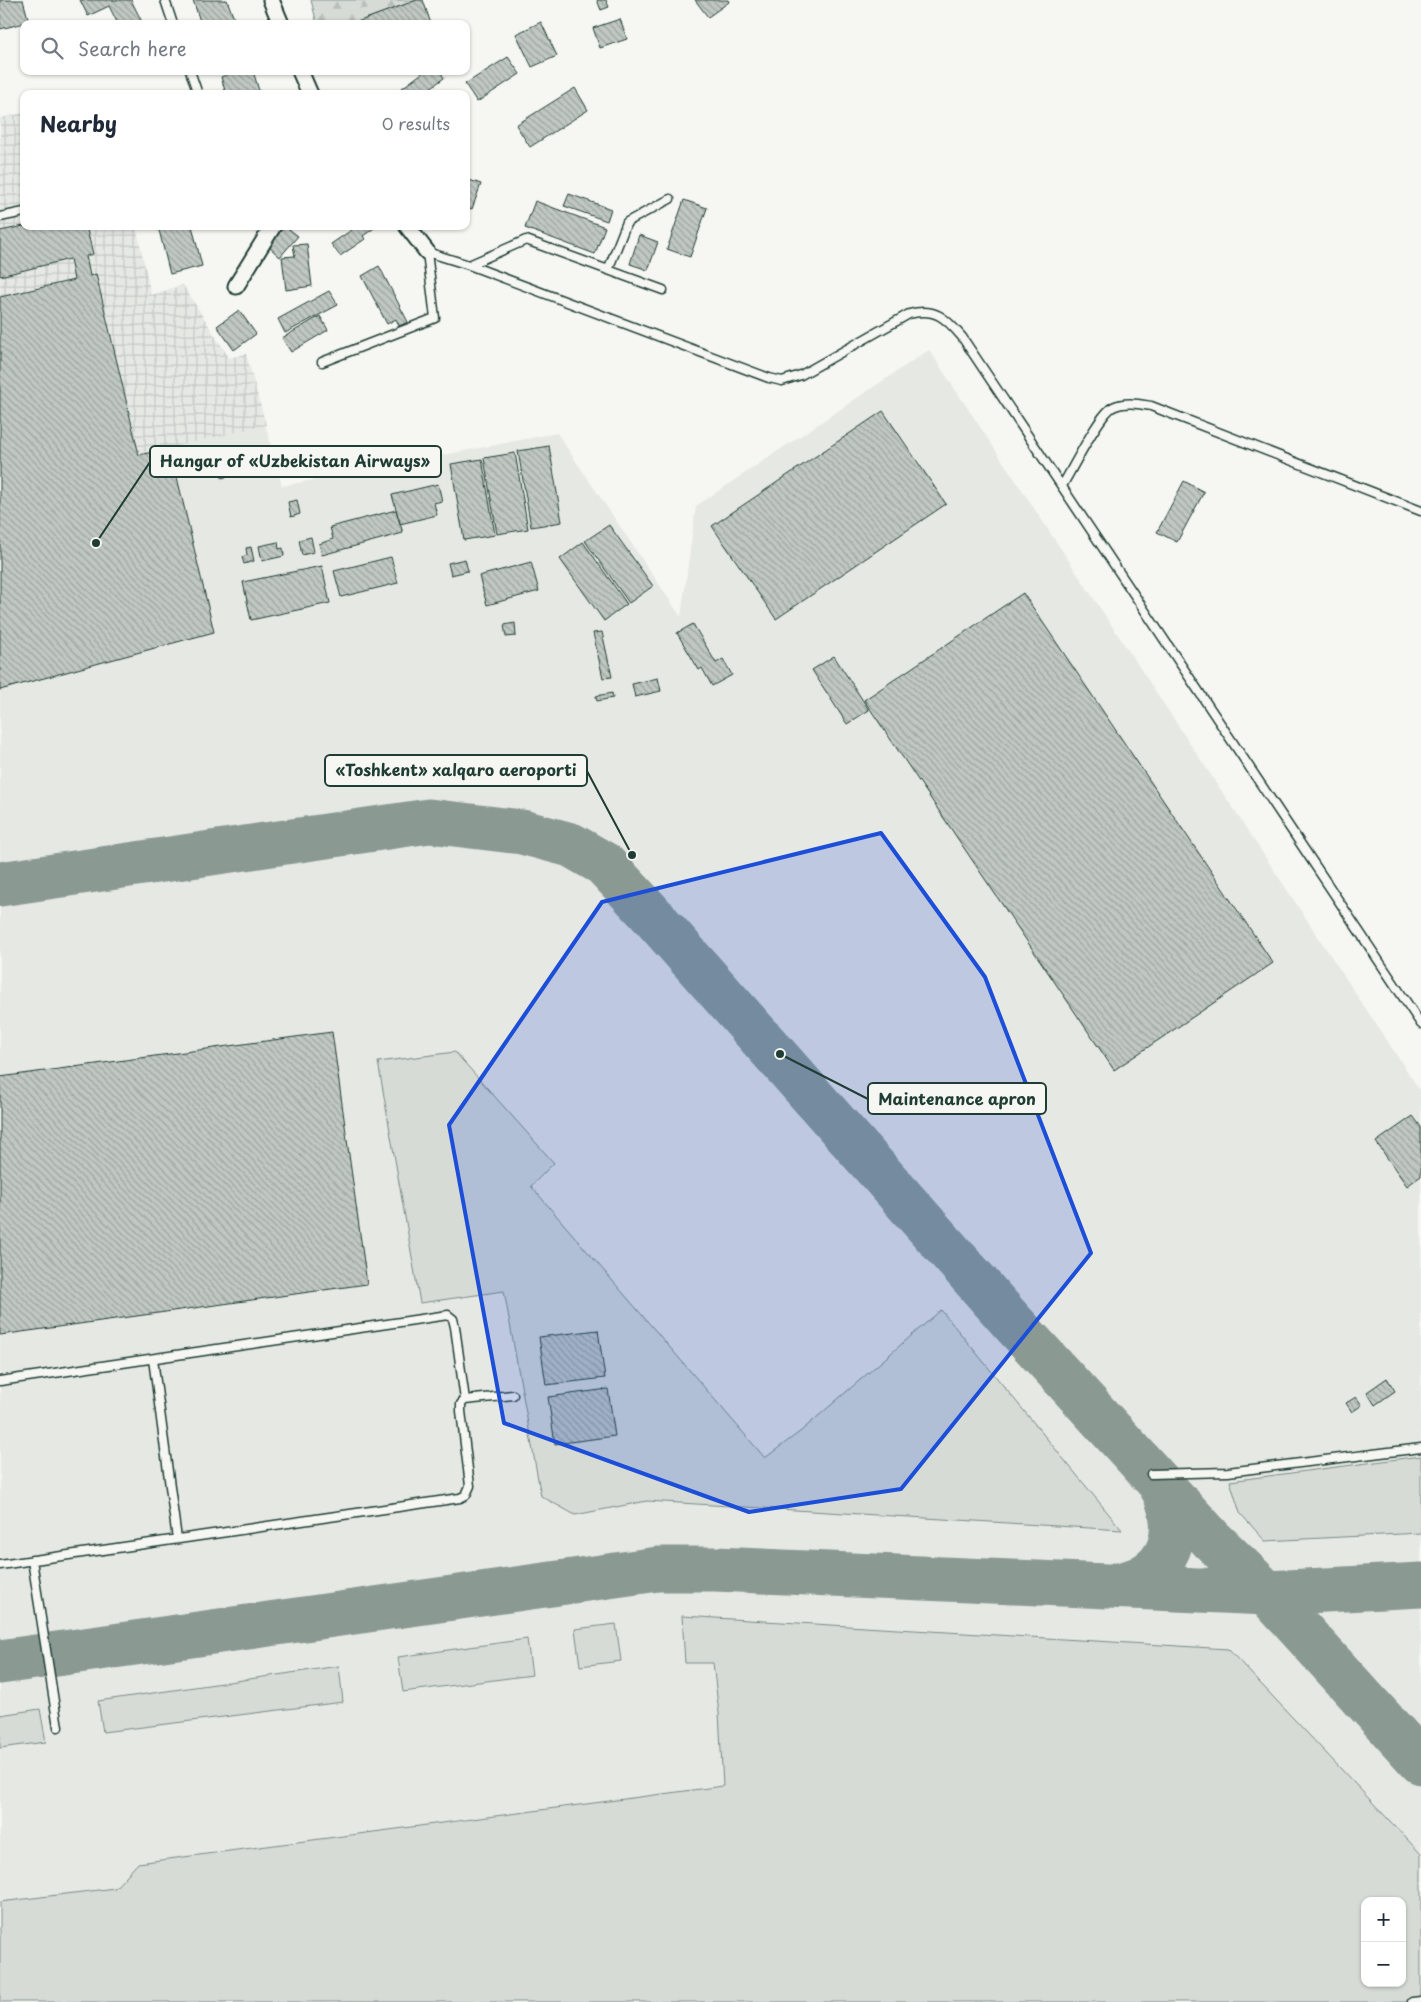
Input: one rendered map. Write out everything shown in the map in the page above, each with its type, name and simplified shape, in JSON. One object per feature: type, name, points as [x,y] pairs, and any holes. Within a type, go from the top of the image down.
[{"type":"street","points":[[271,0],[279,20]]},
{"type":"street","points":[[302,75],[308,90]]},
{"type":"street","points":[[236,286],[268,230]]},
{"type":"street","points":[[410,230],[427,252]]},
{"type":"lane","points":[[165,0],[172,20]]},
{"type":"lane","points":[[191,75],[197,90]]},
{"type":"lane","points":[[608,270],[627,222],[670,199]]},
{"type":"lane","points":[[0,217],[20,213]]},
{"type":"lane","points":[[469,265],[526,240],[663,290]]},
{"type":"lane","points":[[322,362],[435,318],[427,252],[469,265],[756,374],[782,380],[801,375],[909,314],[921,311],[933,312],[943,318],[962,337],[1421,1024]]},
{"type":"lane","points":[[1062,486],[1104,413],[1119,404],[1139,404],[1151,406],[1421,511]]},
{"type":"lane","points":[[0,1381],[448,1315],[453,1319],[455,1327],[464,1400],[461,1404],[461,1411],[470,1486],[466,1495],[450,1500],[0,1565]]},
{"type":"lane","points":[[153,1359],[177,1539]]},
{"type":"lane","points":[[464,1400],[513,1395]]},
{"type":"lane","points":[[1151,1474],[1228,1472],[1421,1448]]},
{"type":"lane","points":[[32,1560],[58,1727]]},
{"type":"lane","points":[[1412,2002],[1421,2001]]},
{"type":"highlighted area","points":[[881,833],[985,977],[1091,1253],[901,1489],[749,1512],[504,1423],[449,1125],[602,902]]},
{"type":"shaded area","points":[[20,114],[20,230],[137,230],[151,295],[183,285],[229,358],[246,354],[282,486],[557,433],[681,617],[696,506],[929,350],[1421,1092],[1421,2002],[0,2002],[0,118]]},
{"type":"shaded area","points":[[20,114],[20,230],[137,230],[151,295],[183,285],[229,358],[246,354],[266,425],[0,488],[0,118]]},
{"type":"green space","points":[[311,0],[417,0],[363,20],[316,20]]},
{"type":"green space","points":[[455,1052],[554,1163],[531,1186],[765,1458],[801,1431],[941,1310],[1122,1530],[647,1501],[575,1515],[541,1496],[504,1291],[420,1303],[378,1062]]},
{"type":"green space","points":[[1421,1456],[1421,1533],[1265,1541],[1240,1513],[1230,1481]]},
{"type":"green space","points":[[682,1616],[1228,1649],[1421,1854],[1421,2002],[0,2002],[0,1902],[115,1888],[138,1863],[723,1786],[719,1713],[713,1663],[685,1663]]},
{"type":"green space","points":[[616,1624],[621,1661],[580,1666],[575,1629]]},
{"type":"green space","points":[[527,1639],[532,1675],[403,1692],[398,1657]]},
{"type":"green space","points":[[339,1666],[343,1702],[103,1732],[98,1701]]},
{"type":"green space","points":[[40,1709],[46,1742],[0,1748],[0,1715]]},
{"type":"building","points":[[0,0],[23,0],[28,20],[20,20],[20,24],[0,29]]},
{"type":"building","points":[[80,0],[131,0],[141,20],[116,20],[109,6],[88,16]]},
{"type":"building","points":[[193,0],[227,0],[234,20],[200,20]]},
{"type":"building","points":[[417,0],[423,0],[430,20],[363,20]]},
{"type":"building","points":[[597,0],[606,0],[609,7],[601,10]]},
{"type":"building","points":[[695,0],[728,0],[729,2],[708,17]]},
{"type":"building","points":[[620,19],[627,39],[600,48],[593,28]]},
{"type":"building","points":[[541,22],[557,56],[532,67],[516,34]]},
{"type":"building","points":[[508,57],[520,74],[477,102],[465,84]]},
{"type":"building","points":[[226,75],[254,75],[259,90],[225,90],[221,77]]},
{"type":"building","points":[[420,75],[442,75],[444,78],[428,90],[399,90]]},
{"type":"building","points":[[575,88],[588,110],[530,147],[516,125]]},
{"type":"building","points":[[470,180],[481,184],[472,209],[470,208]]},
{"type":"building","points":[[569,194],[611,209],[607,221],[564,206]]},
{"type":"building","points":[[684,200],[707,208],[690,257],[667,249]]},
{"type":"building","points":[[535,201],[605,227],[595,254],[525,228]]},
{"type":"building","points":[[20,227],[20,230],[87,230],[93,254],[86,256],[90,276],[96,274],[139,455],[170,448],[214,632],[0,690],[0,297],[74,280],[70,259],[0,276],[0,231]]},
{"type":"building","points":[[159,230],[193,230],[202,266],[170,274]]},
{"type":"building","points":[[282,230],[290,230],[298,236],[280,257],[268,246]]},
{"type":"building","points":[[352,230],[371,230],[363,236],[365,239],[340,256],[331,244]]},
{"type":"building","points":[[639,235],[658,242],[648,270],[630,264]]},
{"type":"building","points":[[307,244],[312,286],[286,290],[282,257],[295,256],[293,245]]},
{"type":"building","points":[[379,266],[408,322],[399,326],[396,319],[387,324],[362,276]]},
{"type":"building","points":[[329,291],[338,305],[285,333],[278,319]]},
{"type":"building","points":[[239,310],[256,334],[234,350],[217,326]]},
{"type":"building","points":[[320,316],[328,330],[291,352],[282,338]]},
{"type":"building","points":[[883,411],[946,504],[776,619],[712,526]]},
{"type":"building","points":[[549,446],[562,522],[531,527],[518,451]]},
{"type":"building","points":[[231,453],[236,474],[222,478],[217,457]]},
{"type":"building","points":[[515,453],[528,529],[497,534],[484,458]]},
{"type":"building","points":[[482,459],[495,535],[464,540],[451,464]]},
{"type":"building","points":[[1184,481],[1204,492],[1177,542],[1157,532]]},
{"type":"building","points":[[438,484],[442,501],[434,503],[437,515],[400,524],[392,495]]},
{"type":"building","points":[[297,500],[300,514],[291,517],[288,502]]},
{"type":"building","points":[[396,510],[403,533],[322,555],[319,544],[333,539],[330,527]]},
{"type":"building","points":[[609,525],[653,586],[629,603],[585,541]]},
{"type":"building","points":[[311,537],[314,552],[302,555],[299,540]]},
{"type":"building","points":[[278,542],[279,549],[283,548],[284,556],[262,561],[259,546]]},
{"type":"building","points":[[583,542],[627,604],[604,621],[560,559]]},
{"type":"building","points":[[251,547],[254,561],[244,564],[242,557],[247,555],[246,548]]},
{"type":"building","points":[[391,557],[398,583],[341,597],[334,571]]},
{"type":"building","points":[[465,559],[468,571],[451,575],[448,563]]},
{"type":"building","points":[[531,562],[539,591],[487,605],[479,576]]},
{"type":"building","points":[[322,566],[330,603],[251,620],[243,582]]},
{"type":"building","points":[[1023,593],[1273,963],[1114,1070],[864,700]]},
{"type":"building","points":[[515,623],[516,636],[506,637],[504,625]]},
{"type":"building","points":[[693,624],[716,663],[723,659],[732,675],[712,686],[702,668],[699,670],[677,633]]},
{"type":"building","points":[[602,632],[612,677],[603,678],[593,633]]},
{"type":"building","points":[[834,656],[869,710],[847,724],[812,670]]},
{"type":"building","points":[[658,678],[661,691],[635,697],[632,684]]},
{"type":"building","points":[[612,693],[613,698],[597,701],[596,696]]},
{"type":"building","points":[[332,1032],[367,1284],[0,1335],[0,1077]]},
{"type":"building","points":[[1413,1116],[1421,1127],[1421,1176],[1407,1186],[1376,1142]]},
{"type":"building","points":[[598,1330],[605,1378],[546,1385],[539,1337]]},
{"type":"building","points":[[1387,1378],[1395,1391],[1375,1405],[1367,1392]]},
{"type":"building","points":[[608,1389],[615,1436],[555,1444],[548,1397]]},
{"type":"building","points":[[1356,1397],[1362,1405],[1352,1412],[1346,1403]]},
{"type":"taxiway","points":[[0,884],[429,821],[522,832],[571,845],[604,864],[648,911],[1013,1323],[1211,1539],[1267,1593],[1421,1762]]},
{"type":"taxiway","points":[[1116,1585],[1135,1580],[1150,1572],[1161,1562],[1168,1549],[1172,1534],[1172,1518],[1168,1501],[1160,1484]]},
{"type":"taxiway","points":[[0,1662],[658,1569],[715,1569],[1267,1593],[1421,1585]]},
{"type":"place","name":"Hangar of «Uzbekistan Airways»","points":[[96,543]]},
{"type":"place","name":"«Toshkent» xalqaro aeroporti","points":[[632,855]]},
{"type":"place","name":"Maintenance apron","points":[[780,1054]]}]
